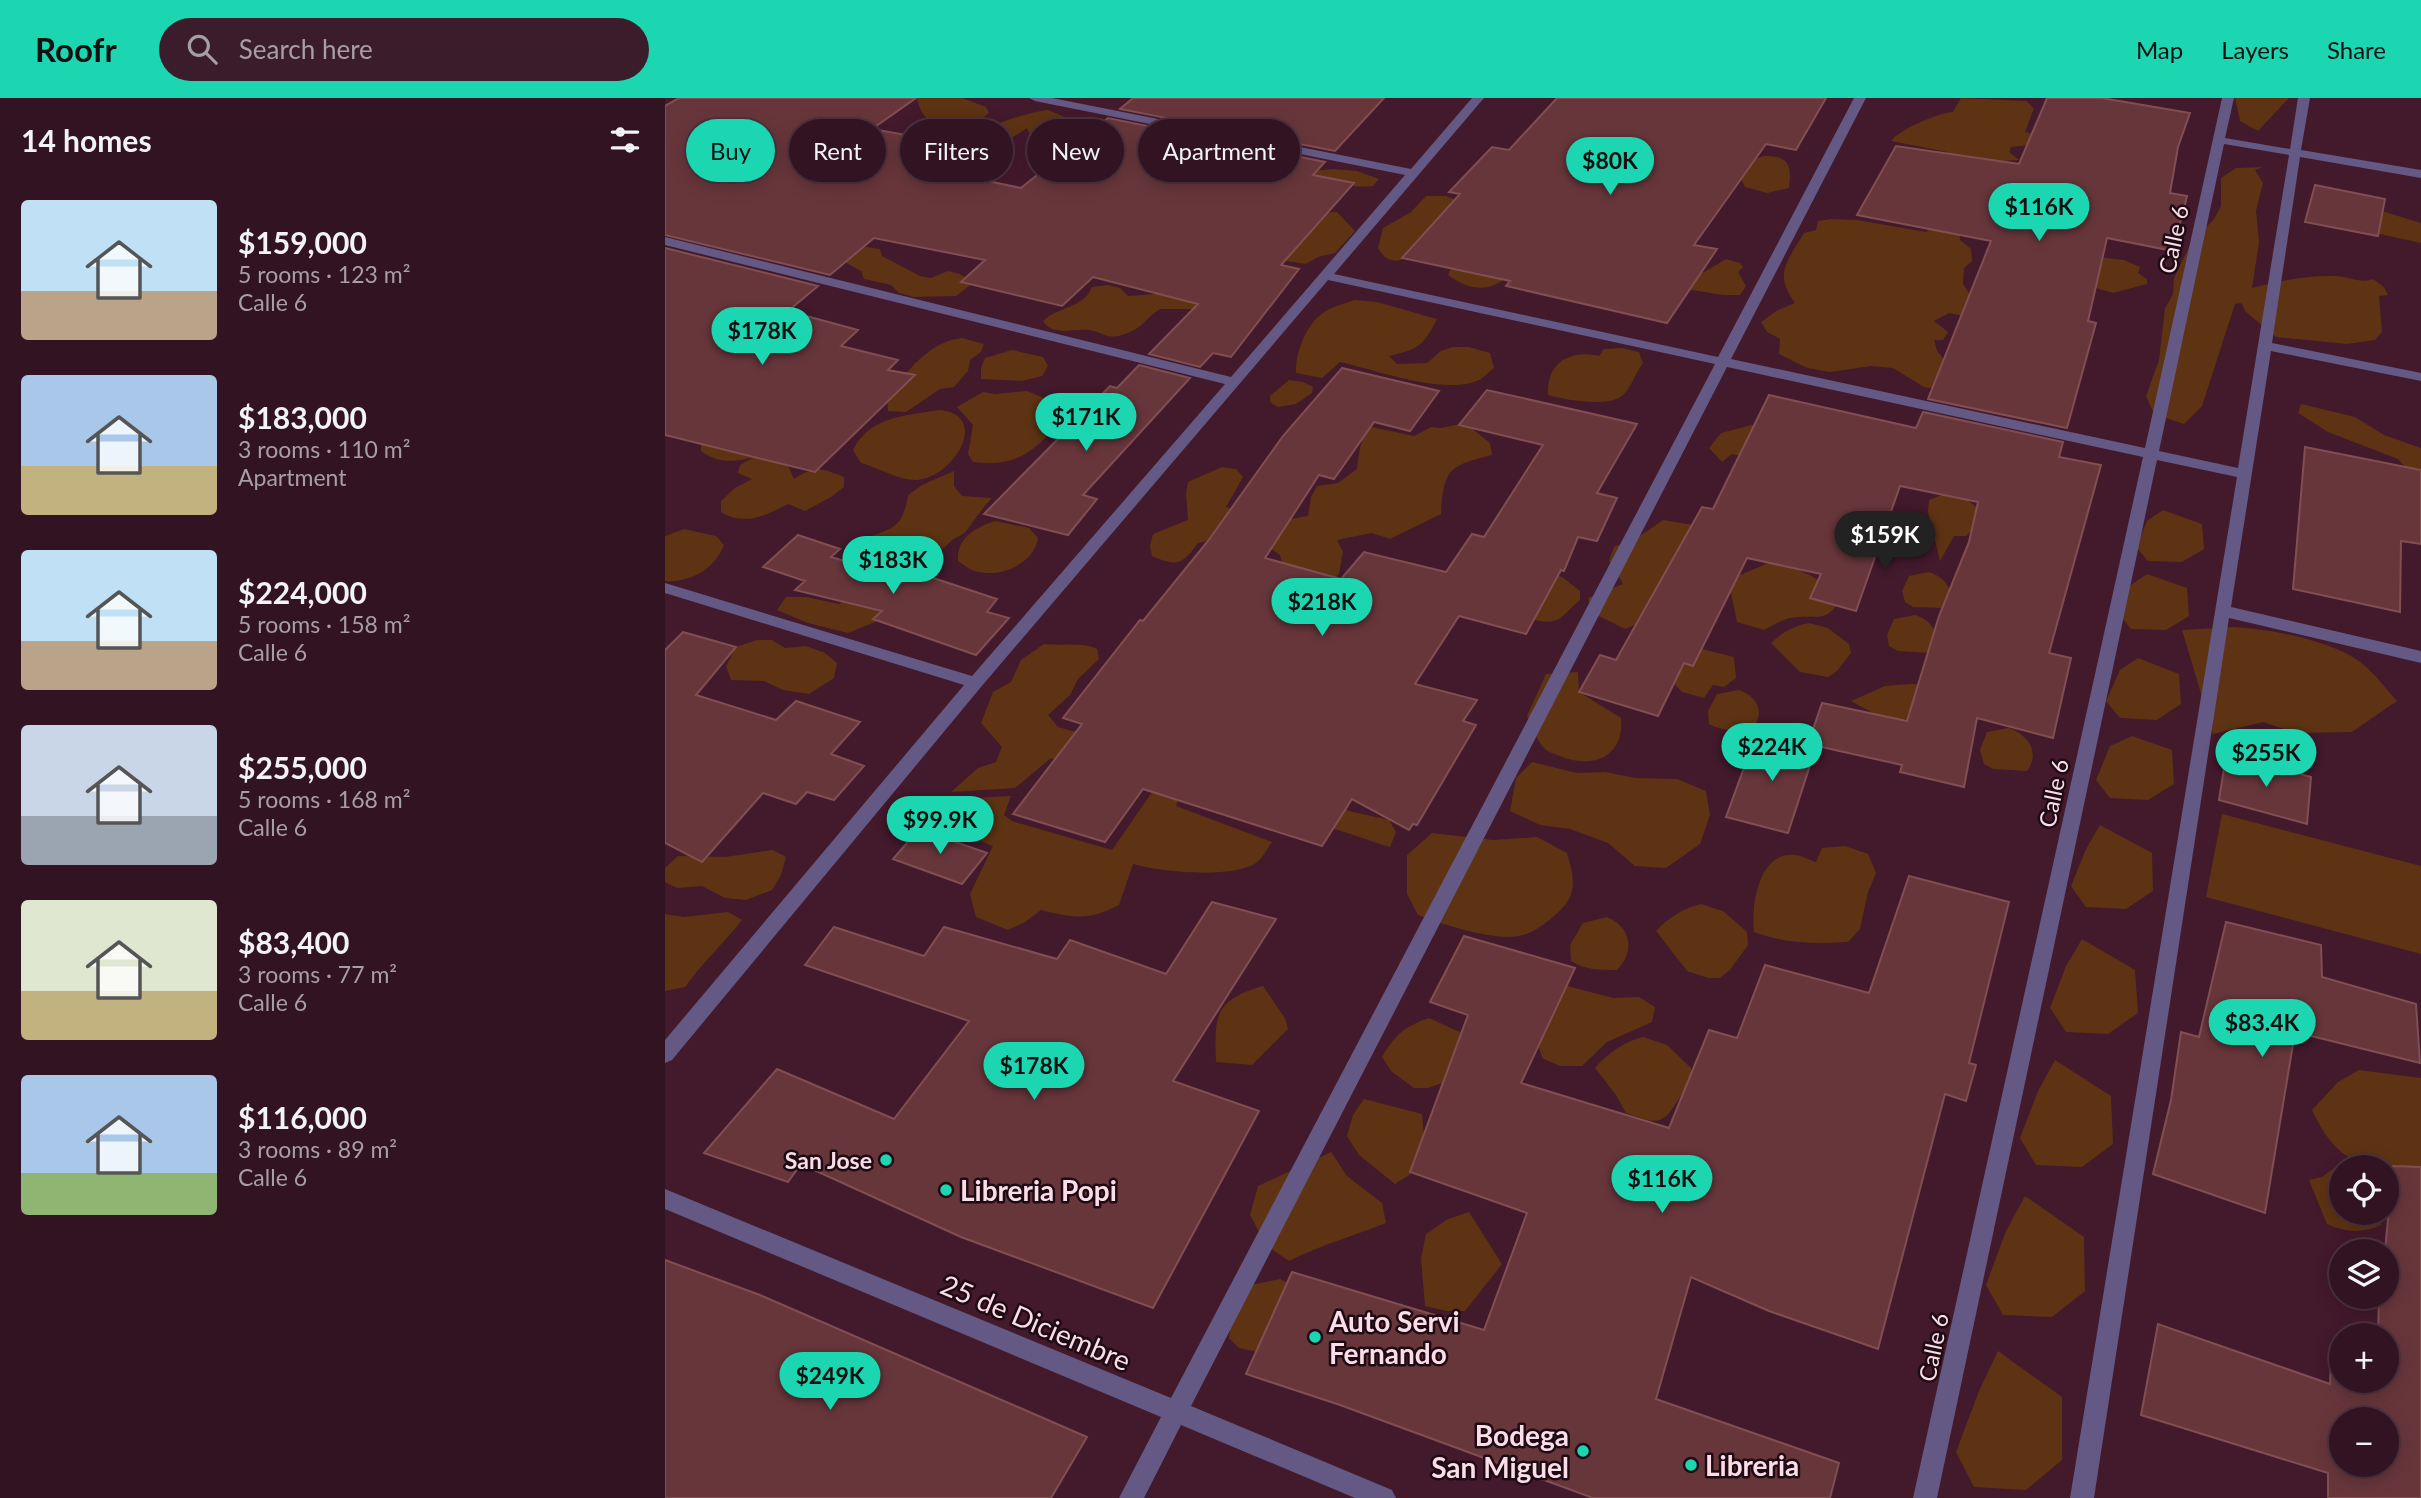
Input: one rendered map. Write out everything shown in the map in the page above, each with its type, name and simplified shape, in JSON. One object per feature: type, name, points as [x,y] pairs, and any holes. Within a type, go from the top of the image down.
[{"type":"street","points":[[1035,98],[1413,173]]},
{"type":"street","points":[[665,1054],[975,683],[1478,98]]},
{"type":"street","points":[[1131,1498],[1860,98]]},
{"type":"street","name":"Calle 6","points":[[1925,1498],[2228,98]]},
{"type":"street","points":[[2082,1498],[2304,98]]},
{"type":"street","points":[[2219,140],[2421,174]]},
{"type":"street","points":[[665,241],[1235,382]]},
{"type":"street","points":[[1326,276],[2244,474]]},
{"type":"street","points":[[2265,346],[2421,377]]},
{"type":"street","points":[[665,588],[975,683]]},
{"type":"street","points":[[2223,611],[2421,657]]},
{"type":"street","name":"25 de Diciembre","points":[[665,1199],[1384,1498]]},
{"type":"shaded area","points":[[917,98],[962,98],[986,107],[989,113],[980,119],[927,119]]},
{"type":"shaded area","points":[[1961,98],[2026,101],[2034,108],[2025,132],[2068,141],[2011,147],[2009,152],[2019,160],[2002,161],[2000,165],[1951,161],[1947,152],[1891,141],[1920,122],[1953,112]]},
{"type":"shaded area","points":[[2235,98],[2289,98],[2258,131],[2240,121]]},
{"type":"shaded area","points":[[1048,110],[1069,119],[1027,119],[1027,128],[1013,137],[1012,119]]},
{"type":"shaded area","points":[[1764,156],[1779,158],[1787,163],[1790,173],[1789,188],[1767,193],[1745,187],[1739,175],[1744,162]]},
{"type":"shaded area","points":[[2263,167],[2255,170],[2263,183],[2256,211],[2259,242],[2252,288],[2314,276],[2340,276],[2364,281],[2373,279],[2384,287],[2388,295],[2379,296],[2382,332],[2375,340],[2347,344],[2276,337],[2246,312],[2241,303],[2235,304],[2202,406],[2184,424],[2154,414],[2146,396],[2159,360],[2165,308],[2173,294],[2174,278],[2191,243],[2214,219],[2221,206],[2221,178],[2236,168]]},
{"type":"shaded area","points":[[1313,171],[1357,171],[1379,179],[1373,186],[1357,186],[1311,177]]},
{"type":"shaded area","points":[[1426,196],[1446,196],[1459,201],[1422,247],[1410,256],[1398,260],[1387,258],[1378,248],[1383,228],[1411,212]]},
{"type":"shaded area","points":[[1337,212],[1355,231],[1335,253],[1318,257],[1306,264],[1274,259],[1318,213]]},
{"type":"shaded area","points":[[2385,212],[2421,223],[2421,243],[2375,233],[2370,213]]},
{"type":"shaded area","points":[[1857,220],[1926,232],[1934,227],[1959,231],[1960,240],[1971,249],[1972,261],[1964,268],[1963,284],[1978,306],[1974,318],[1949,313],[1934,321],[1948,332],[1943,340],[1934,340],[1937,351],[1962,381],[1952,391],[1924,387],[1893,368],[1871,366],[1830,372],[1807,368],[1779,354],[1780,339],[1767,332],[1761,322],[1778,310],[1795,303],[1785,283],[1788,260],[1804,233],[1816,230],[1818,221]]},
{"type":"shaded area","points":[[860,246],[880,249],[882,256],[920,276],[931,278],[948,271],[960,274],[973,283],[956,296],[914,297],[899,293],[891,285],[864,279],[861,271],[841,260]]},
{"type":"shaded area","points":[[2097,257],[2124,260],[2140,267],[2138,273],[2147,279],[2147,284],[2113,293],[2089,286]]},
{"type":"shaded area","points":[[1726,259],[1740,263],[1743,267],[1738,272],[1746,286],[1740,295],[1679,288],[1690,273],[1704,272]]},
{"type":"shaded area","points":[[1451,268],[1503,274],[1502,281],[1488,287],[1468,286],[1448,275]]},
{"type":"shaded area","points":[[1108,285],[1120,288],[1128,296],[1168,293],[1212,297],[1199,309],[1160,309],[1137,329],[1119,336],[1089,330],[1052,329],[1043,321],[1083,299],[1092,287]]},
{"type":"shaded area","points":[[1354,300],[1377,302],[1437,319],[1428,336],[1419,345],[1389,356],[1397,364],[1427,363],[1441,351],[1453,347],[1469,347],[1490,353],[1494,368],[1481,379],[1467,384],[1450,385],[1431,384],[1340,362],[1322,378],[1296,373],[1300,349],[1311,324],[1326,311]]},
{"type":"shaded area","points":[[962,338],[984,344],[981,352],[970,360],[968,371],[954,387],[940,389],[906,412],[888,411],[887,397],[920,359],[939,345]]},
{"type":"shaded area","points":[[1622,348],[1639,352],[1643,363],[1623,395],[1598,402],[1548,395],[1551,374],[1562,361],[1579,355],[1599,356],[1604,349]]},
{"type":"shaded area","points":[[1012,350],[1043,357],[1048,366],[1042,376],[1022,381],[981,379],[985,358]]},
{"type":"shaded area","points":[[1289,380],[1313,387],[1312,393],[1296,404],[1278,407],[1270,402],[1270,396]]},
{"type":"shaded area","points":[[1027,391],[1058,404],[1059,423],[1040,443],[1022,456],[1000,462],[973,462],[968,454],[973,425],[957,407],[983,392],[995,394]]},
{"type":"shaded area","points":[[2301,404],[2355,417],[2384,435],[2421,448],[2421,500],[2407,469],[2398,459],[2328,432],[2298,413]]},
{"type":"shaded area","points":[[939,410],[955,414],[963,422],[965,433],[954,458],[931,476],[910,480],[897,476],[861,463],[853,450],[869,430],[879,424],[901,416]]},
{"type":"shaded area","points":[[1465,423],[1490,443],[1492,455],[1466,462],[1451,471],[1444,487],[1441,514],[1390,539],[1372,533],[1337,540],[1343,552],[1339,574],[1316,599],[1292,603],[1280,555],[1265,545],[1279,521],[1308,516],[1311,497],[1317,486],[1338,483],[1357,469],[1359,451],[1372,427],[1414,436],[1431,427],[1441,428]]},
{"type":"shaded area","points":[[1752,425],[1792,432],[1814,473],[1732,454],[1722,462],[1709,448],[1721,433]]},
{"type":"shaded area","points":[[710,432],[785,459],[794,479],[819,469],[844,477],[844,487],[805,511],[788,504],[755,518],[729,516],[721,512],[721,501],[735,488],[752,479],[738,473],[740,465],[754,457],[727,461],[707,455],[701,451],[701,444]]},
{"type":"shaded area","points":[[1222,467],[1236,469],[1243,477],[1226,507],[1240,513],[1217,539],[1198,543],[1183,560],[1173,563],[1152,556],[1150,546],[1153,534],[1188,520],[1188,482]]},
{"type":"shaded area","points":[[954,471],[954,486],[962,496],[992,498],[966,531],[927,563],[913,571],[882,575],[876,558],[860,555],[856,549],[873,536],[895,526],[905,510],[908,495],[922,485]]},
{"type":"shaded area","points":[[1954,490],[1979,509],[1976,526],[1966,536],[1954,536],[1940,561],[1928,512],[1929,500]]},
{"type":"shaded area","points":[[2163,510],[2202,524],[2204,549],[2182,562],[2148,561],[2136,547],[2147,521]]},
{"type":"shaded area","points":[[1663,520],[1693,525],[1647,620],[1625,629],[1593,613],[1588,598],[1623,584],[1609,561],[1614,547],[1640,536]]},
{"type":"shaded area","points":[[995,521],[1029,528],[1038,538],[1030,556],[1013,568],[992,573],[972,570],[958,561],[960,546],[964,540],[974,530]]},
{"type":"shaded area","points":[[684,529],[716,536],[724,545],[715,561],[693,577],[665,581],[665,536]]},
{"type":"shaded area","points":[[1775,560],[1810,575],[1843,596],[1826,615],[1790,618],[1764,630],[1737,622],[1730,588],[1738,576]]},
{"type":"shaded area","points":[[1544,572],[1562,577],[1580,591],[1580,600],[1558,620],[1547,622],[1528,618]]},
{"type":"shaded area","points":[[1929,572],[1943,580],[1951,593],[1943,608],[1913,607],[1905,602],[1902,591],[1909,576]]},
{"type":"shaded area","points":[[2147,574],[2187,588],[2189,616],[2166,630],[2131,629],[2118,613],[2131,585]]},
{"type":"shaded area","points":[[869,586],[890,616],[848,633],[808,623],[777,610],[786,597],[806,597],[839,604]]},
{"type":"shaded area","points":[[1915,615],[1929,623],[1937,637],[1930,653],[1898,651],[1889,646],[1887,635],[1894,619]]},
{"type":"shaded area","points":[[1809,623],[1828,628],[1849,644],[1851,653],[1837,671],[1828,677],[1800,672],[1771,643],[1789,630]]},
{"type":"shaded area","points":[[2234,627],[2266,630],[2337,649],[2364,665],[2397,701],[2352,732],[2295,733],[2263,722],[2213,734],[2182,630]]},
{"type":"shaded area","points":[[757,640],[772,640],[785,648],[806,646],[825,653],[837,663],[834,678],[809,694],[783,690],[764,681],[731,680],[726,666],[736,647]]},
{"type":"shaded area","points":[[1044,644],[1078,645],[1097,649],[1099,659],[1078,679],[1070,695],[1048,715],[1058,727],[1076,732],[1069,764],[1051,758],[1015,788],[951,792],[978,768],[996,762],[1002,747],[981,723],[993,692],[1011,682],[1021,660]]},
{"type":"shaded area","points":[[1698,648],[1734,657],[1736,678],[1724,687],[1713,685],[1704,698],[1682,692],[1670,679],[1670,666]]},
{"type":"shaded area","points":[[2138,658],[2179,674],[2181,704],[2157,720],[2120,718],[2106,701],[2120,670]]},
{"type":"shaded area","points":[[1578,672],[1579,692],[1621,718],[1618,742],[1604,757],[1594,760],[1572,760],[1546,750],[1527,716],[1546,674]]},
{"type":"shaded area","points":[[1910,684],[1942,687],[1957,694],[1977,718],[1947,721],[1882,718],[1851,701],[1885,686]]},
{"type":"shaded area","points":[[1739,690],[1751,697],[1758,707],[1758,719],[1750,731],[1734,731],[1709,724],[1708,711],[1717,694]]},
{"type":"shaded area","points":[[2009,728],[2022,735],[2030,745],[2033,757],[2027,771],[1993,769],[1984,764],[1980,750],[1987,732]]},
{"type":"shaded area","points":[[2132,736],[2172,750],[2174,784],[2148,800],[2110,798],[2096,780],[2110,746]]},
{"type":"shaded area","points":[[1532,762],[1577,773],[1605,772],[1636,778],[1677,779],[1706,791],[1710,815],[1700,844],[1666,868],[1635,866],[1608,843],[1570,829],[1540,825],[1510,811],[1516,778]]},
{"type":"shaded area","points":[[1163,776],[1183,786],[1176,806],[1272,842],[1260,859],[1245,868],[1196,873],[1133,864],[1119,905],[1090,916],[1072,916],[1041,910],[1008,930],[976,917],[970,894],[993,846],[934,825],[950,802],[1011,796],[1004,815],[1012,821],[1112,850]]},
{"type":"shaded area","points":[[1332,803],[1349,811],[1389,820],[1396,832],[1390,847],[1326,827]]},
{"type":"shaded area","points":[[2222,814],[2421,866],[2421,954],[2206,897]]},
{"type":"shaded area","points":[[2100,825],[2152,853],[2153,891],[2126,909],[2086,907],[2071,886],[2086,849]]},
{"type":"shaded area","points":[[1432,833],[1493,840],[1537,837],[1567,853],[1573,879],[1568,901],[1540,927],[1513,937],[1485,935],[1418,915],[1407,894],[1407,855]]},
{"type":"shaded area","points":[[1845,846],[1868,854],[1876,873],[1868,892],[1860,929],[1848,942],[1801,942],[1754,932],[1754,909],[1759,883],[1773,862],[1782,856],[1795,855],[1816,862],[1822,848]]},
{"type":"shaded area","points":[[773,850],[786,857],[781,875],[772,890],[746,900],[725,898],[702,886],[677,888],[665,882],[665,868],[678,856],[725,857]]},
{"type":"shaded area","points":[[1701,904],[1723,911],[1747,932],[1748,945],[1730,970],[1720,978],[1708,978],[1687,971],[1656,931],[1677,914]]},
{"type":"shaded area","points":[[728,912],[742,920],[685,987],[665,991],[665,914],[684,917]]},
{"type":"shaded area","points":[[1607,917],[1622,927],[1626,934],[1628,948],[1623,963],[1617,970],[1599,970],[1571,961],[1570,945],[1583,923]]},
{"type":"shaded area","points":[[2082,939],[2135,970],[2138,1013],[2108,1034],[2066,1032],[2050,1008],[2066,966]]},
{"type":"shaded area","points":[[1556,983],[1613,998],[1639,997],[1655,1007],[1652,1022],[1607,1042],[1582,1066],[1560,1066],[1542,1058],[1531,1019]]},
{"type":"shaded area","points":[[1263,986],[1285,1018],[1288,1029],[1252,1065],[1216,1062],[1217,1021],[1221,1012],[1235,997]]},
{"type":"shaded area","points":[[1429,1018],[1477,1040],[1450,1080],[1428,1088],[1414,1088],[1392,1072],[1382,1057],[1401,1032]]},
{"type":"shaded area","points":[[1643,1037],[1667,1045],[1691,1068],[1687,1087],[1674,1107],[1663,1118],[1652,1121],[1626,1113],[1595,1068],[1617,1049]]},
{"type":"shaded area","points":[[2055,1060],[2111,1096],[2113,1144],[2082,1167],[2036,1165],[2020,1138],[2038,1091]]},
{"type":"shaded area","points":[[2359,1070],[2421,1078],[2421,1185],[2399,1179],[2399,1155],[2346,1155],[2332,1143],[2312,1110],[2338,1082]]},
{"type":"shaded area","points":[[1364,1099],[1422,1114],[1426,1164],[1395,1184],[1359,1155],[1347,1136],[1353,1115]]},
{"type":"shaded area","points":[[1331,1152],[1347,1176],[1382,1203],[1386,1223],[1289,1261],[1266,1245],[1250,1215],[1258,1186]]},
{"type":"shaded area","points":[[2329,1172],[2329,1225],[2309,1180],[2322,1177]]},
{"type":"shaded area","points":[[2025,1196],[2084,1237],[2085,1291],[2052,1317],[2003,1315],[1986,1285],[2006,1231]]},
{"type":"shaded area","points":[[1469,1212],[1502,1264],[1465,1311],[1447,1311],[1425,1306],[1421,1258],[1426,1234],[1448,1219]]},
{"type":"shaded area","points":[[2330,1225],[2381,1225],[2367,1230],[2340,1229]]},
{"type":"shaded area","points":[[1280,1279],[1292,1285],[1262,1353],[1239,1348],[1229,1338],[1232,1316],[1251,1285]]},
{"type":"shaded area","points":[[1998,1351],[2062,1397],[2062,1460],[2026,1490],[1974,1487],[1956,1452],[1979,1391]]},
{"type":"building","points":[[679,98],[916,98],[886,119],[789,119],[789,182],[886,182],[886,131],[900,134],[900,182],[992,182],[1021,188],[1028,182],[1124,182],[1124,121],[1138,124],[1138,182],[1300,182],[1300,157],[1325,162],[1313,175],[1354,183],[1281,265],[1299,269],[1231,357],[1213,353],[1200,367],[1149,354],[1198,304],[1093,277],[1062,306],[961,282],[985,260],[874,238],[830,275],[665,235],[665,106]]},
{"type":"building","points":[[1133,98],[1384,98],[1335,151],[1300,144],[1300,119],[1171,119],[1120,109]]},
{"type":"building","points":[[1557,98],[1826,98],[1796,150],[1766,144],[1694,245],[1717,249],[1667,323],[1506,286],[1510,281],[1402,258],[1460,194],[1449,192],[1492,147],[1509,150]]},
{"type":"building","points":[[2047,98],[2102,98],[2190,113],[2178,147],[2170,193],[2187,196],[2173,251],[2107,238],[2088,321],[2096,323],[2067,428],[1928,399],[1991,241],[1857,215],[1896,146],[2019,164]]},
{"type":"building","points":[[2315,185],[2385,199],[2378,236],[2305,222]]},
{"type":"building","points":[[665,248],[818,286],[788,311],[858,330],[841,346],[898,360],[888,370],[915,375],[815,472],[665,435]]},
{"type":"building","points":[[1139,365],[1190,378],[1083,495],[1097,499],[1068,535],[984,514],[1110,386],[1117,388]]},
{"type":"building","points":[[1342,368],[1439,391],[1410,431],[1374,422],[1334,479],[1319,475],[1265,558],[1341,579],[1364,552],[1446,572],[1472,534],[1484,537],[1543,445],[1459,425],[1487,390],[1637,424],[1597,493],[1617,498],[1597,541],[1578,537],[1564,571],[1561,570],[1526,634],[1459,616],[1415,684],[1477,700],[1463,721],[1476,725],[1417,825],[1413,824],[1409,830],[1352,799],[1322,846],[1143,789],[1105,842],[1013,814],[1082,724],[1063,718],[1140,620],[1143,621],[1208,541],[1283,436]]},
{"type":"building","points":[[1769,395],[1916,428],[1923,412],[2063,442],[2059,457],[2101,465],[2049,653],[2071,658],[2053,738],[1977,718],[1964,787],[1900,772],[1902,765],[1808,744],[1822,703],[1907,721],[1939,616],[1969,542],[1978,502],[1900,486],[1856,611],[1810,598],[1821,574],[1747,558],[1693,666],[1684,663],[1658,716],[1579,692],[1600,655],[1616,660],[1702,507],[1713,509]]},
{"type":"building","points":[[2305,447],[2421,470],[2421,544],[2401,541],[2400,612],[2293,589]]},
{"type":"building","points":[[798,535],[840,549],[831,557],[913,581],[921,574],[997,599],[987,612],[1009,618],[976,655],[873,619],[882,611],[795,590],[805,581],[763,567]]},
{"type":"building","points":[[683,632],[736,647],[696,695],[776,720],[796,701],[860,722],[831,754],[864,766],[834,800],[807,792],[796,804],[763,793],[702,862],[665,843],[665,650]]},
{"type":"building","points":[[1757,732],[1816,747],[1788,833],[1726,817]]},
{"type":"building","points":[[2226,755],[2311,777],[2307,824],[2219,800]]},
{"type":"building","points":[[919,829],[987,853],[962,884],[893,859]]},
{"type":"building","points":[[1909,876],[2009,902],[1969,1063],[1976,1065],[1966,1101],[1945,1094],[1878,1349],[1769,1311],[1691,1277],[1656,1399],[1839,1463],[1830,1498],[1593,1498],[1340,1405],[1246,1374],[1292,1272],[1484,1330],[1527,1213],[1410,1172],[1468,1015],[1430,1002],[1464,936],[1575,968],[1521,1083],[1669,1128],[1709,1030],[1737,1038],[1765,965],[1869,993]]},
{"type":"building","points":[[1212,902],[1276,919],[1173,1081],[1259,1111],[1153,1308],[961,1237],[801,1164],[788,1182],[704,1153],[777,1069],[894,1119],[969,1021],[805,965],[834,927],[924,956],[944,927],[1057,959],[1070,940],[1166,974]]},
{"type":"building","points":[[2226,922],[2321,945],[2322,977],[2416,1004],[2420,1063],[2295,1032],[2265,1213],[2153,1174],[2171,1100],[2181,1032],[2199,1037]]},
{"type":"building","points":[[2399,1166],[2421,1167],[2421,1498],[2328,1498],[2328,1473],[2141,1415],[2158,1324],[2329,1384],[2329,1393],[2399,1393],[2399,1323],[2378,1323],[2379,1309],[2399,1309],[2399,1239],[2386,1239],[2387,1225],[2399,1225]]},
{"type":"building","points":[[665,1260],[760,1295],[1087,1437],[1051,1498],[665,1498]]},
{"type":"place","name":"San Jose","points":[[886,1160]]},
{"type":"place","name":"Libreria Popi","points":[[946,1190]]},
{"type":"place","name":"Auto Servi Fernando","points":[[1315,1337]]},
{"type":"place","name":"Bodega San Miguel","points":[[1583,1451]]},
{"type":"place","name":"Libreria","points":[[1691,1465]]}]
